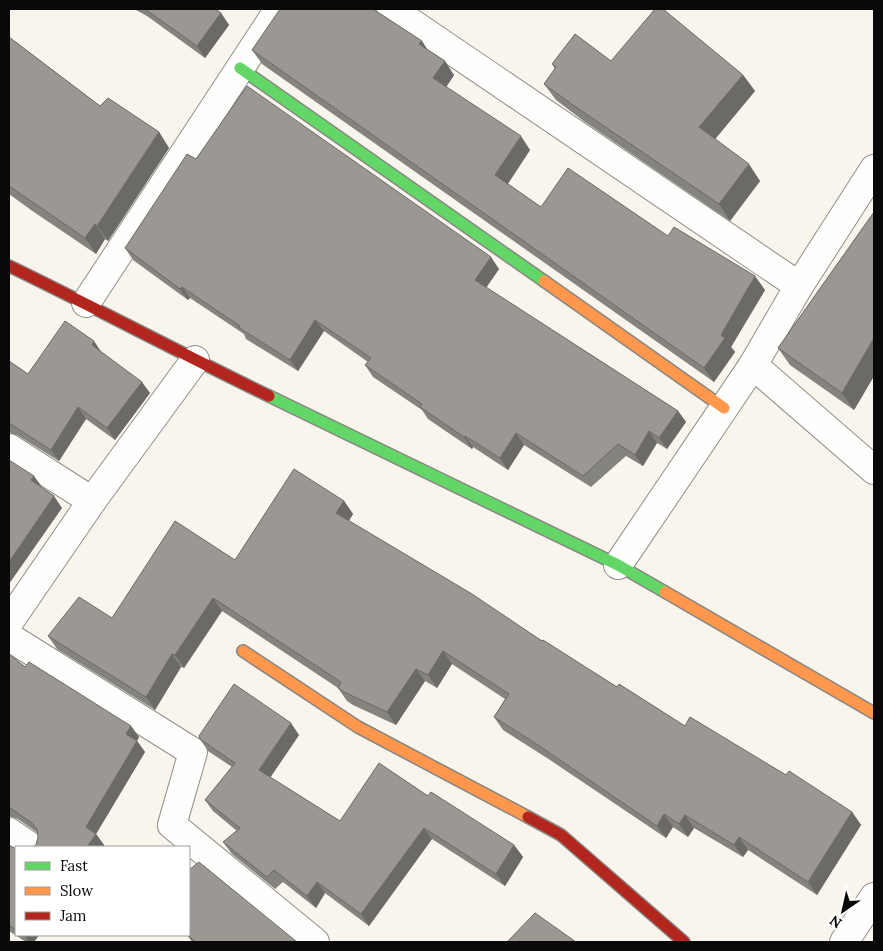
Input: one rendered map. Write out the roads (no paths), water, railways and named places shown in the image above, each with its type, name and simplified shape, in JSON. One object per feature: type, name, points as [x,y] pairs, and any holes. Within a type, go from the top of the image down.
[{"type":"street","points":[[86,303],[279,9]]},
{"type":"street","points":[[391,9],[799,286]]},
{"type":"street","points":[[240,68],[724,408]]},
{"type":"street","points":[[618,565],[752,365],[799,286],[873,173]]},
{"type":"street","points":[[9,266],[86,303],[195,360],[618,565],[874,713]]},
{"type":"street","points":[[9,622],[92,501],[195,360]]},
{"type":"street","points":[[752,365],[874,470]]},
{"type":"street","points":[[9,448],[92,501]]},
{"type":"street","points":[[9,637],[194,752],[167,836],[181,846]]},
{"type":"street","points":[[243,651],[358,727],[561,835],[684,942]]},
{"type":"street","points":[[9,832],[30,846]]},
{"type":"street","points":[[190,852],[315,942]]},
{"type":"street","points":[[844,942],[874,897]]}]
